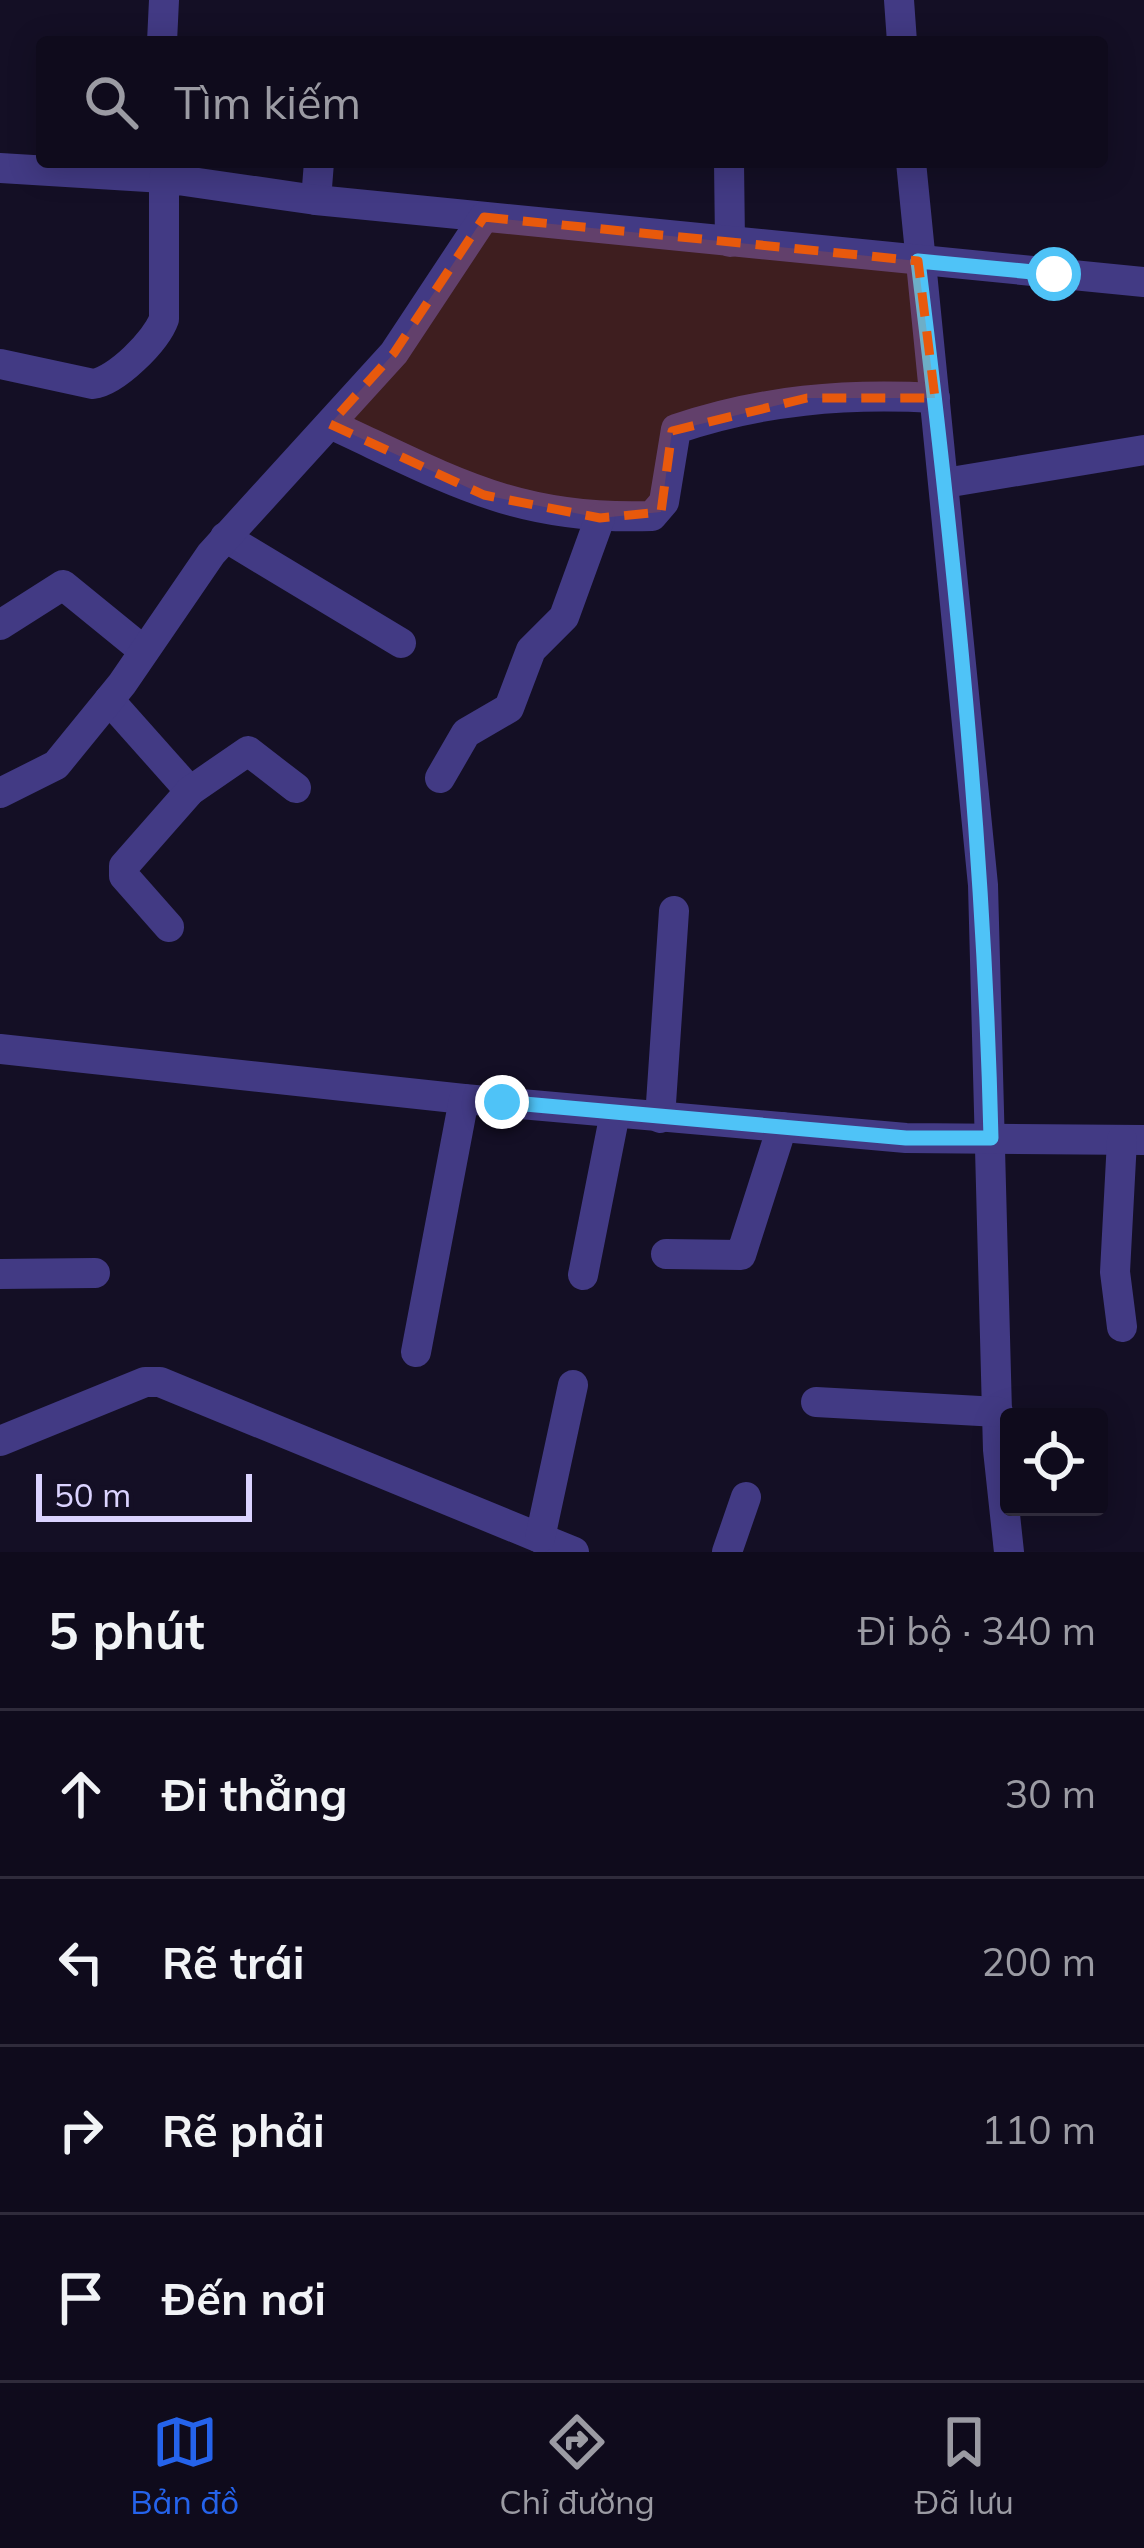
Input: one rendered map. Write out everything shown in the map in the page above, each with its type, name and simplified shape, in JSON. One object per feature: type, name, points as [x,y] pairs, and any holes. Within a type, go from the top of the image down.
[{"type":"street","points":[[162,36],[164,0]]},
{"type":"street","points":[[899,0],[902,36]]},
{"type":"street","points":[[0,167],[158,172],[316,200],[1144,282]]},
{"type":"street","points":[[316,200],[319,168]]},
{"type":"street","points":[[729,168],[730,242]]},
{"type":"street","points":[[911,168],[983,885],[998,1412],[1009,1552]]},
{"type":"street","points":[[2,367],[93,385],[106,382],[158,336],[164,319],[158,172]]},
{"type":"street","points":[[0,793],[56,765],[109,700],[225,537],[394,353],[484,217]]},
{"type":"street","points":[[330,424],[484,495],[531,510],[600,518],[661,512],[676,429],[807,398],[851,394],[935,398]]},
{"type":"street","points":[[945,483],[1144,450]]},
{"type":"street","points":[[440,778],[466,733],[509,707],[537,641],[564,616],[600,518]]},
{"type":"street","points":[[225,537],[401,643]]},
{"type":"street","points":[[0,626],[63,585],[144,651]]},
{"type":"street","points":[[109,700],[190,791]]},
{"type":"street","points":[[170,928],[124,876],[124,866],[190,791],[248,751],[296,788]]},
{"type":"street","points":[[660,1118],[674,911]]},
{"type":"street","points":[[0,1049],[660,1118],[991,1138],[1133,1140],[1115,1272],[1122,1327]]},
{"type":"street","points":[[416,1352],[464,1099]]},
{"type":"street","points":[[583,1276],[615,1113]]},
{"type":"street","points":[[666,1254],[741,1255],[782,1127]]},
{"type":"street","points":[[0,1274],[95,1273]]},
{"type":"street","points":[[0,1441],[145,1382],[160,1382],[574,1552]]},
{"type":"street","points":[[540,1538],[573,1385]]},
{"type":"street","points":[[816,1402],[910,1411],[998,1412]]},
{"type":"street","points":[[727,1552],[746,1497]]},
{"type":"highlighted area","points":[[484,217],[918,261],[935,398],[807,398],[672,431],[661,512],[600,518],[484,495],[330,424],[394,353]]},
{"type":"route","points":[[502,1102],[906,1138],[991,1138],[987,942],[974,760],[918,261],[1054,274]]}]
